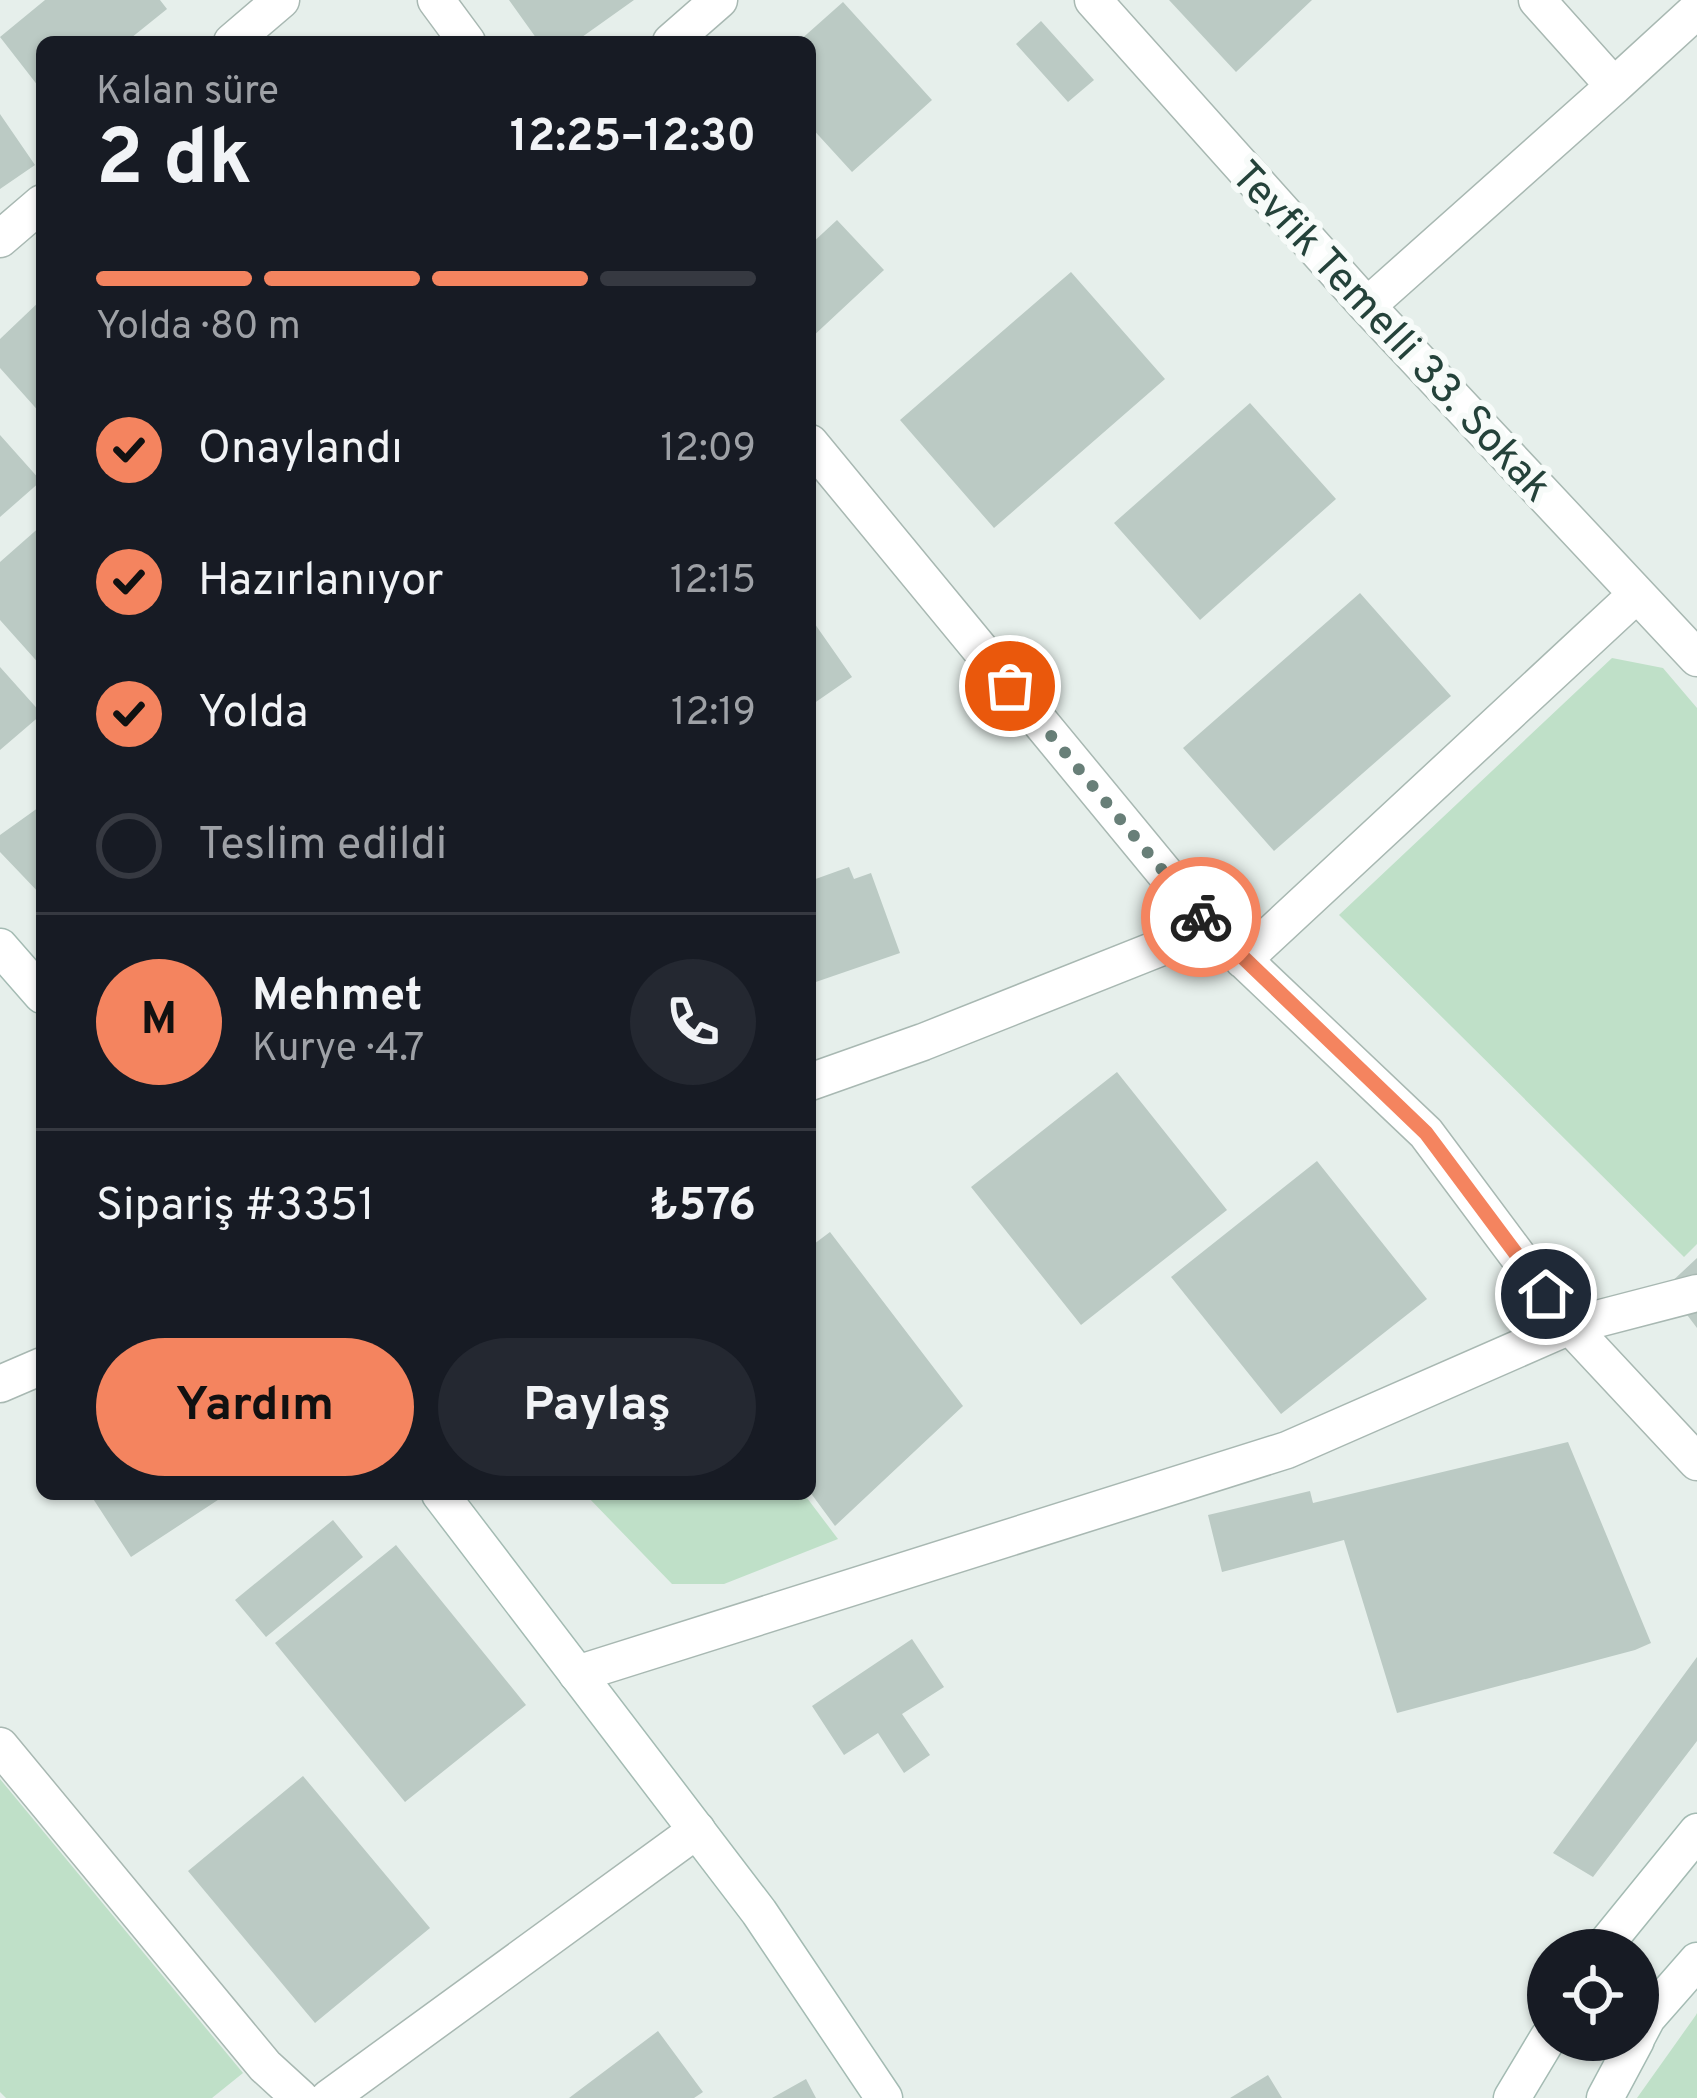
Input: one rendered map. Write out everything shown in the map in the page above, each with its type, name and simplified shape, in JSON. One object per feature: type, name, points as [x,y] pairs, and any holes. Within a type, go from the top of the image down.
[{"type":"street","points":[[239,36],[281,0]]},
{"type":"street","points":[[436,0],[463,36]]},
{"type":"street","points":[[678,36],[718,0]]},
{"type":"street","name":"Tevfik Temelli 33. Sokak","points":[[1093,0],[1367,306],[1697,658]]},
{"type":"street","points":[[1538,0],[1613,86]]},
{"type":"street","points":[[1367,306],[1697,10]]},
{"type":"street","points":[[0,239],[36,208]]},
{"type":"street","points":[[816,450],[1210,928],[1426,1133],[1570,1326],[1697,1462]]},
{"type":"street","points":[[1243,960],[1637,594]]},
{"type":"street","points":[[816,1080],[1210,928]]},
{"type":"street","points":[[0,947],[36,980]]},
{"type":"street","points":[[578,1674],[1287,1450],[1570,1326],[1697,1293]]},
{"type":"street","points":[[1570,1326],[1697,1429]]},
{"type":"street","points":[[0,1384],[36,1369]]},
{"type":"street","points":[[445,1500],[759,1912],[884,2098]]},
{"type":"street","points":[[0,1746],[265,2066],[300,2098]]},
{"type":"street","points":[[329,2098],[697,1830]]},
{"type":"street","points":[[1618,1929],[1697,1832]]},
{"type":"street","points":[[1659,2004],[1697,1961]]},
{"type":"street","points":[[1512,2098],[1534,2061]]},
{"type":"street","points":[[1605,2098],[1625,2061]]},
{"type":"green space","points":[[1612,658],[1663,668],[1697,708],[1697,1244],[1684,1257],[1339,915]]},
{"type":"green space","points":[[591,1500],[809,1500],[838,1539],[724,1584],[672,1584]]},
{"type":"green space","points":[[0,1779],[243,2073],[212,2098],[6,2098],[0,2092]]},
{"type":"green space","points":[[1696,2015],[1697,2098],[1637,2098]]},
{"type":"building","points":[[45,0],[160,0],[167,9],[133,36],[36,36],[36,83],[0,37]]},
{"type":"building","points":[[509,0],[634,0],[583,36],[535,36]]},
{"type":"building","points":[[1169,0],[1312,0],[1236,72]]},
{"type":"building","points":[[843,2],[932,100],[852,172],[816,133],[816,36],[805,36]]},
{"type":"building","points":[[1041,21],[1094,80],[1068,102],[1016,44]]},
{"type":"building","points":[[0,114],[35,165],[0,189]]},
{"type":"building","points":[[837,220],[884,270],[816,333],[816,239]]},
{"type":"building","points":[[1071,272],[1165,379],[994,528],[900,420]]},
{"type":"building","points":[[36,305],[36,408],[0,368],[0,339]]},
{"type":"building","points":[[1250,403],[1336,499],[1200,620],[1114,523]]},
{"type":"building","points":[[0,435],[36,475],[36,485],[0,517]]},
{"type":"building","points":[[36,530],[36,660],[0,620],[0,562]]},
{"type":"building","points":[[1360,593],[1451,696],[1274,851],[1183,748]]},
{"type":"building","points":[[816,626],[852,677],[816,702]]},
{"type":"building","points":[[0,667],[36,707],[36,719],[0,750]]},
{"type":"building","points":[[36,809],[36,890],[0,852],[0,835]]},
{"type":"building","points":[[849,867],[854,879],[871,873],[900,953],[816,982],[816,879]]},
{"type":"building","points":[[1117,1072],[1227,1210],[1081,1325],[971,1187]]},
{"type":"building","points":[[1317,1161],[1427,1299],[1281,1414],[1171,1277]]},
{"type":"building","points":[[830,1232],[963,1406],[835,1526],[816,1500],[816,1242]]},
{"type":"building","points":[[1697,1258],[1697,1328],[1666,1287]]},
{"type":"building","points":[[1568,1442],[1651,1643],[1635,1650],[1397,1713],[1344,1540],[1222,1572],[1208,1515],[1310,1491],[1313,1503]]},
{"type":"building","points":[[94,1500],[218,1500],[131,1557]]},
{"type":"building","points":[[333,1520],[363,1557],[266,1637],[235,1600]]},
{"type":"building","points":[[396,1545],[526,1705],[405,1802],[275,1643]]},
{"type":"building","points":[[912,1639],[944,1687],[902,1714],[930,1755],[904,1773],[878,1733],[844,1755],[812,1706]]},
{"type":"building","points":[[1697,1657],[1697,1741],[1593,1877],[1553,1853]]},
{"type":"building","points":[[303,1776],[430,1928],[315,2023],[188,1871]]},
{"type":"building","points":[[658,2031],[703,2092],[694,2098],[569,2098]]},
{"type":"building","points":[[1268,2075],[1282,2098],[1230,2098]]},
{"type":"building","points":[[806,2079],[816,2098],[772,2098]]},
{"type":"way so far","points":[[1010,686],[1201,917]]},
{"type":"route","points":[[1201,917],[1426,1133],[1546,1294]]}]
